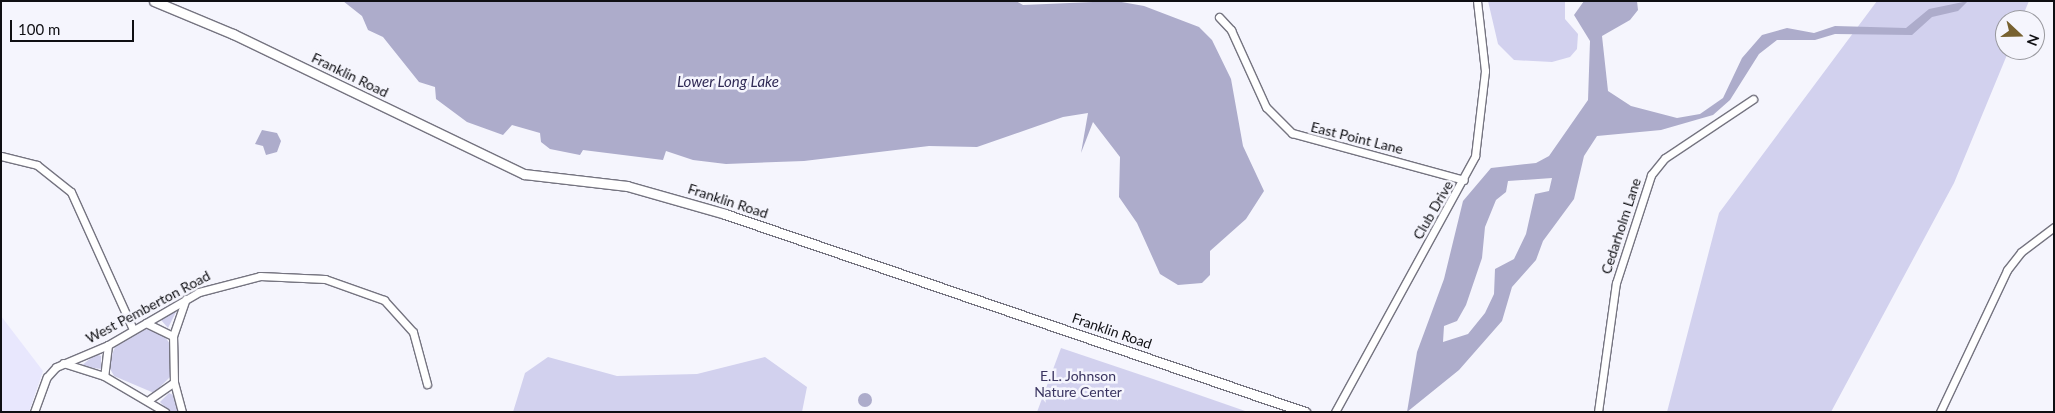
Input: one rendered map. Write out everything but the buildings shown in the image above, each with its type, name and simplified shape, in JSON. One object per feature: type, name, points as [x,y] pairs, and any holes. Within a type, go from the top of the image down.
[{"type":"street","name":"Franklin Road","points":[[154,1],[233,34],[524,174],[627,186],[710,209],[1305,412]]},
{"type":"street","name":"Club Drive","points":[[1335,412],[1464,180],[1478,149],[1483,100],[1484,50],[1477,1]]},
{"type":"street","name":"East Point Lane","points":[[1219,17],[1231,30],[1266,107],[1292,133],[1464,180]]},
{"type":"street","name":"Cedarholm Lane","points":[[1598,412],[1616,283],[1651,175],[1665,158],[1753,99]]},
{"type":"street","points":[[1,156],[37,165],[71,192],[134,329]]},
{"type":"street","points":[[1940,412],[2007,270],[2021,252],[2054,227]]},
{"type":"street","name":"West Pemberton Road","points":[[34,412],[46,377],[63,364],[108,345],[186,299],[223,282],[254,277],[313,277],[355,286],[384,300],[406,320],[420,348],[427,384]]},
{"type":"street","points":[[182,412],[174,382],[173,336],[186,299]]},
{"type":"street","points":[[146,323],[173,336]]},
{"type":"street","points":[[104,376],[108,345]]},
{"type":"street","points":[[63,364],[104,376],[150,399],[165,412]]},
{"type":"street","points":[[150,399],[174,382]]},
{"type":"shaded area","points":[[1,316],[43,371],[29,412],[1,412]]},
{"type":"green space","points":[[1488,1],[1565,1],[1565,19],[1578,34],[1577,49],[1570,57],[1552,62],[1514,60],[1498,44]]},
{"type":"green space","points":[[1877,1],[2029,1],[2025,10],[1995,10],[1995,60],[2005,60],[1954,183],[1831,412],[1667,412],[1719,213]]},
{"type":"green space","points":[[172,311],[176,312],[168,328],[161,320]]},
{"type":"green space","points":[[146,329],[163,334],[170,344],[170,377],[154,393],[114,376],[108,365],[115,347]]},
{"type":"green space","name":"E.L. Johnson Nature Center","points":[[1061,348],[1156,380],[1248,412],[1037,412]]},
{"type":"green space","points":[[96,354],[101,356],[101,369],[81,366]]},
{"type":"green space","points":[[548,357],[617,376],[697,374],[765,357],[807,387],[802,412],[513,412],[525,373]]},
{"type":"green space","points":[[169,393],[173,395],[178,412],[170,412],[160,402]]},
{"type":"water","name":"Lower Long Lake","points":[[343,1],[1016,1],[1023,5],[1116,1],[1144,6],[1199,27],[1212,40],[1231,79],[1243,146],[1264,191],[1246,219],[1210,251],[1210,275],[1202,283],[1178,285],[1160,274],[1137,223],[1119,197],[1120,157],[1093,122],[1081,153],[1088,113],[1063,117],[977,147],[929,146],[804,161],[726,164],[693,160],[666,151],[663,160],[583,150],[580,155],[550,149],[541,142],[540,133],[512,125],[503,135],[467,122],[436,99],[435,87],[419,82],[383,37],[368,30],[362,16]]},
{"type":"water","points":[[1584,1],[1637,1],[1638,10],[1630,20],[1602,36],[1608,91],[1631,106],[1677,118],[1700,114],[1723,98],[1742,58],[1762,35],[1787,28],[1814,33],[1835,26],[1906,28],[1929,9],[1968,1],[1958,11],[1932,17],[1912,35],[1835,34],[1815,40],[1777,40],[1759,54],[1730,100],[1713,115],[1661,130],[1597,136],[1584,156],[1574,199],[1543,241],[1536,260],[1512,287],[1502,321],[1459,370],[1407,412],[1417,352],[1444,279],[1463,201],[1491,168],[1536,163],[1549,156],[1588,100],[1590,41],[1574,15]],"holes":[[[1552,178],[1549,191],[1535,194],[1526,234],[1514,259],[1495,269],[1494,294],[1485,313],[1468,334],[1443,342],[1444,326],[1457,321],[1466,305],[1482,258],[1485,227],[1496,200],[1506,192],[1508,181]]]},
{"type":"water","points":[[262,130],[277,133],[281,141],[277,152],[266,155],[263,146],[255,144]]},
{"type":"water","points":[[862,393],[868,393],[872,400],[868,407],[862,407],[858,403],[858,397]]}]
